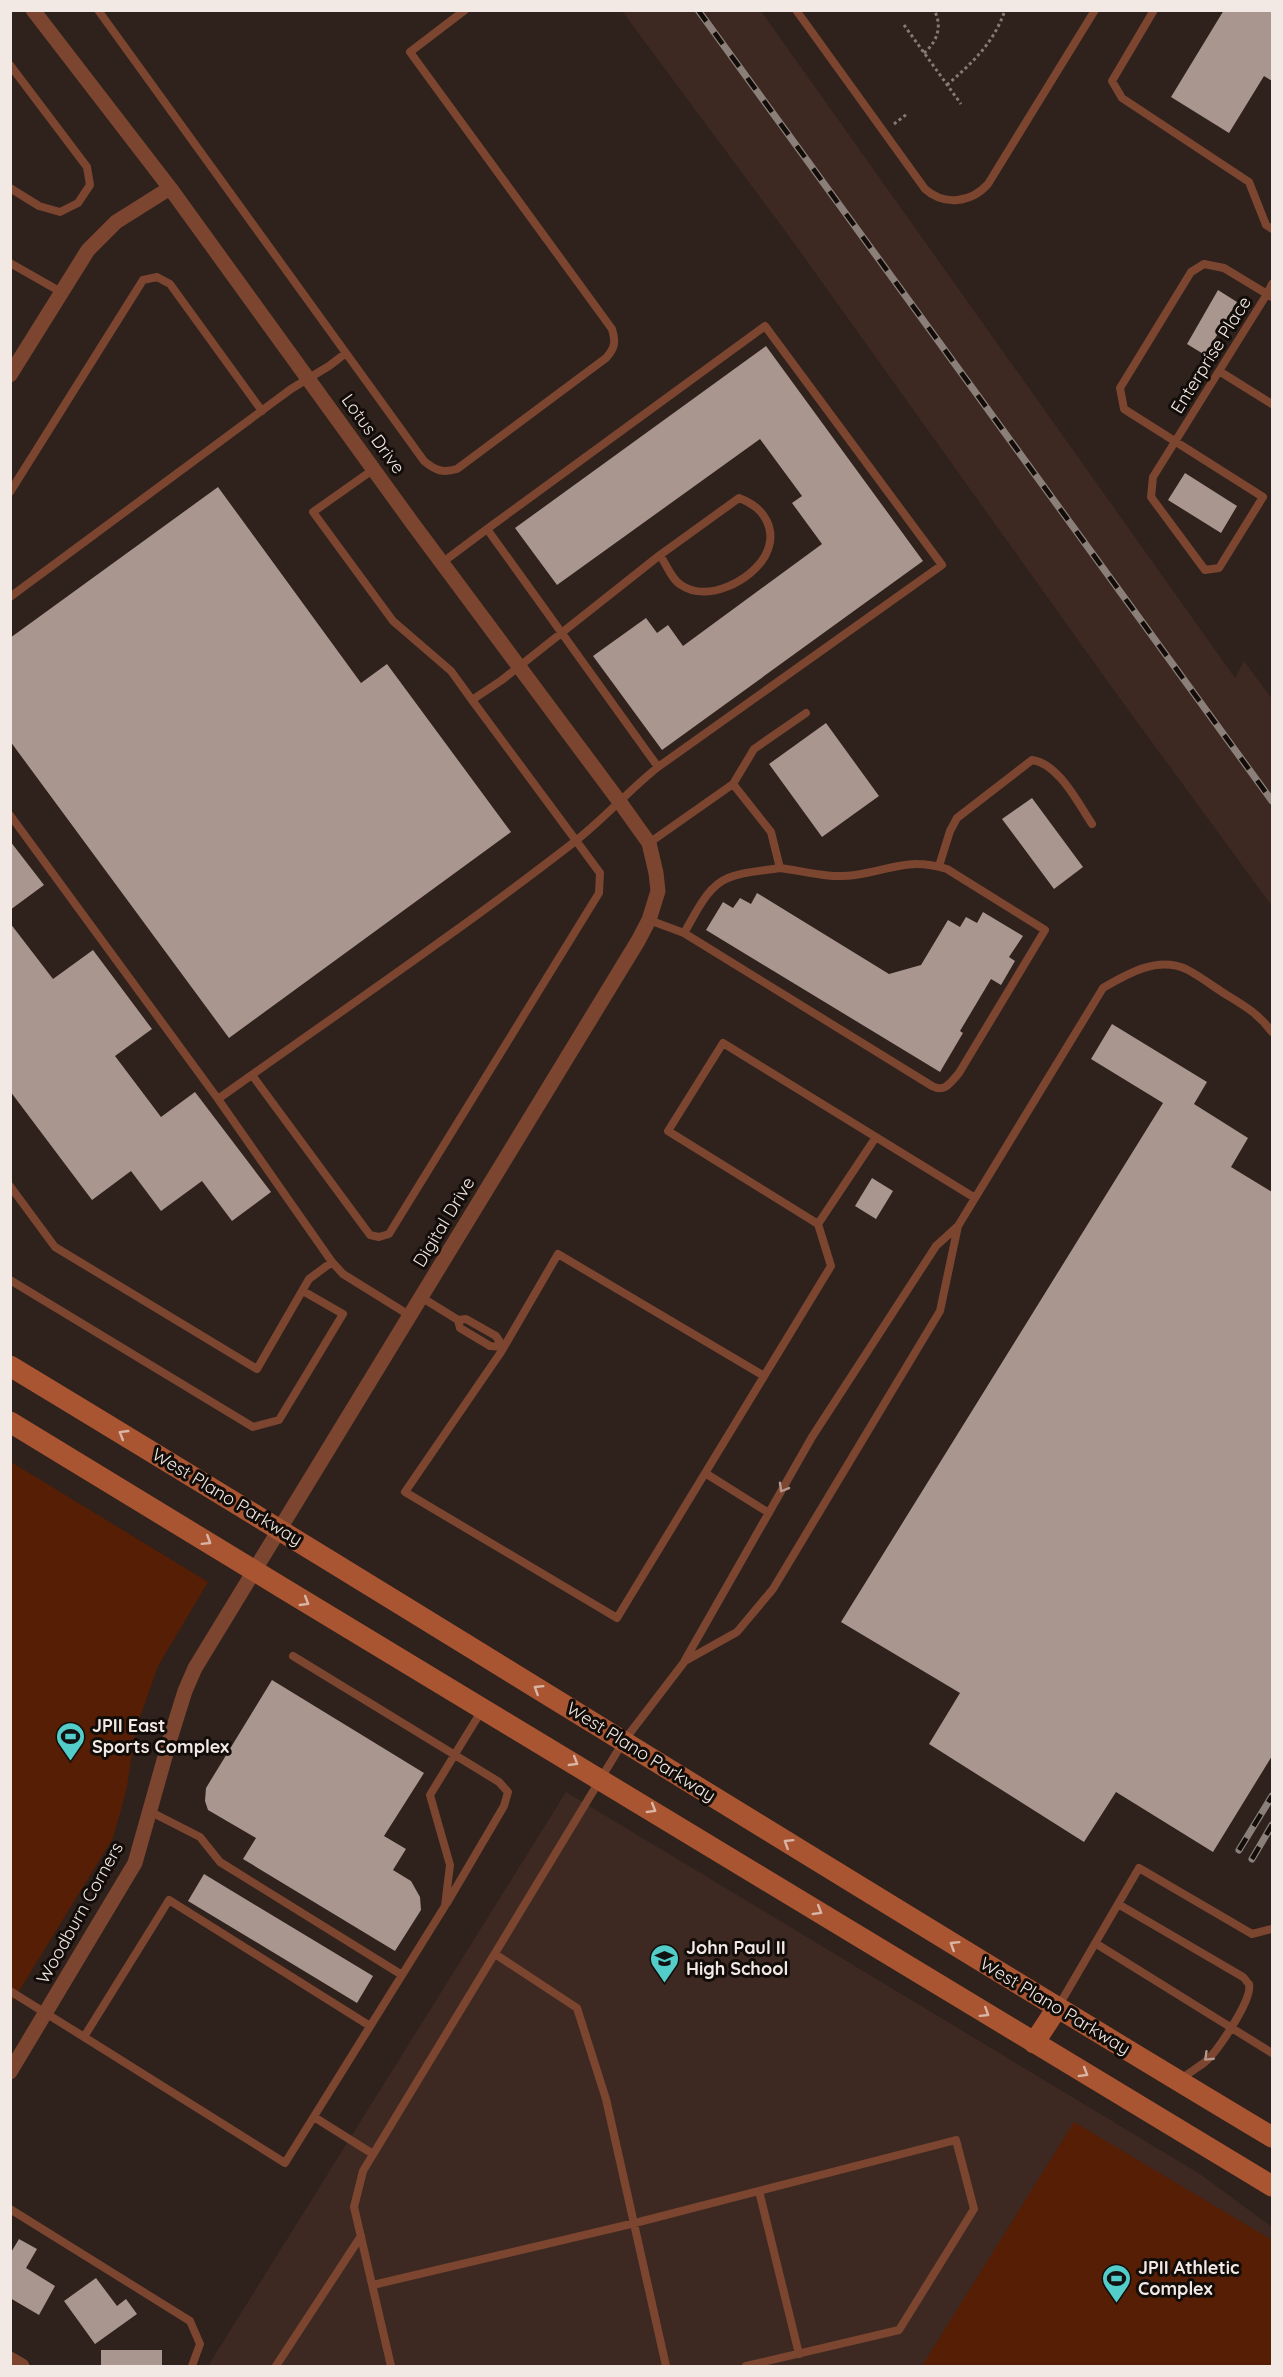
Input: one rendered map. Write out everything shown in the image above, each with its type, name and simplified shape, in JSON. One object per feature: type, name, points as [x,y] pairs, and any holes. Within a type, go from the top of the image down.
[{"type":"main road","name":"West Plano Parkway","points":[[10,1366],[281,1530],[1057,2008],[1272,2137]]},
{"type":"main road","points":[[10,1422],[1272,2186]]},
{"type":"main road","points":[[1034,2043],[1057,2008]]},
{"type":"street","name":"Lotus Drive","points":[[33,10],[170,188],[649,843],[658,891]]},
{"type":"street","points":[[10,375],[88,250],[129,213],[170,188]]},
{"type":"street","name":"Digital Drive","points":[[255,1571],[638,941],[649,920],[658,891]]},
{"type":"street","name":"Woodburn Corners","points":[[10,2072],[135,1863],[185,1691],[195,1668],[255,1571]]},
{"type":"street","points":[[10,2359],[22,2367]]},
{"type":"lane","points":[[98,10],[424,461],[434,470],[446,472],[457,469],[606,358],[613,350],[616,340],[612,329],[410,52],[465,10]]},
{"type":"lane","points":[[796,10],[925,189],[932,195],[949,201],[974,195],[988,184],[1095,10]]},
{"type":"lane","points":[[1154,10],[1112,81],[1122,98],[1249,182],[1266,225],[1272,230]]},
{"type":"lane","points":[[10,65],[87,167],[90,185],[78,202],[60,212],[39,206],[10,188]]},
{"type":"lane","points":[[10,263],[61,292]]},
{"type":"lane","points":[[1175,442],[1124,409],[1120,388],[1191,272],[1204,264],[1224,268],[1270,296]]},
{"type":"lane","points":[[12,488],[142,280],[157,277],[170,284],[262,411]]},
{"type":"lane","name":"Enterprise Place","points":[[1175,442],[1263,497],[1220,568],[1205,570],[1151,497],[1153,477],[1219,371],[1270,296],[1272,284]]},
{"type":"lane","points":[[218,1099],[335,1017],[575,841],[658,767],[942,565],[765,326],[442,562]]},
{"type":"lane","points":[[10,597],[262,411],[346,353]]},
{"type":"lane","points":[[1219,371],[1272,404]]},
{"type":"lane","points":[[252,1075],[370,1235],[380,1238],[389,1234],[599,893],[600,873],[451,671],[393,621],[313,512],[374,469]]},
{"type":"lane","points":[[472,700],[660,555],[739,498],[750,502],[762,512],[769,525],[766,555],[757,567],[725,588],[702,591],[680,585],[660,555]]},
{"type":"lane","points":[[487,529],[658,767]]},
{"type":"lane","points":[[649,843],[734,784],[754,749],[806,713]]},
{"type":"lane","points":[[939,866],[950,831],[957,818],[1032,760],[1041,761],[1052,767],[1092,824]]},
{"type":"lane","points":[[734,784],[771,832],[780,868]]},
{"type":"lane","points":[[10,815],[218,1099],[332,1262],[343,1274],[409,1315]]},
{"type":"lane","points":[[649,920],[684,933],[938,1089],[945,1088],[959,1072],[1045,930],[947,869],[911,863],[854,876],[780,868],[744,873],[718,883],[684,933]]},
{"type":"lane","points":[[391,2367],[354,2207],[363,2170],[623,1742],[685,1661],[812,1437],[936,1246],[958,1226],[1103,988],[1124,975],[1145,967],[1166,965],[1185,968],[1259,1015],[1272,1032]]},
{"type":"lane","points":[[764,1376],[558,1254],[503,1347],[405,1492],[617,1618],[831,1266],[818,1224],[668,1131],[723,1043],[975,1198]]},
{"type":"lane","points":[[818,1224],[876,1137]]},
{"type":"lane","points":[[10,1186],[55,1247],[257,1369],[309,1279],[332,1262]]},
{"type":"lane","points":[[685,1661],[737,1632],[773,1589],[940,1311],[958,1226]]},
{"type":"lane","points":[[10,1280],[253,1427],[279,1420],[343,1314],[303,1291]]},
{"type":"lane","points":[[421,1297],[458,1320],[466,1319],[496,1336],[503,1347]]},
{"type":"lane","points":[[705,1473],[769,1513]]},
{"type":"lane","points":[[10,1991],[285,2163],[445,1906],[504,1806],[508,1792],[499,1782],[293,1656]]},
{"type":"lane","points":[[445,1906],[450,1865],[430,1795],[483,1708]]},
{"type":"lane","points":[[151,1812],[200,1837],[220,1862],[402,1974]]},
{"type":"lane","points":[[1057,2008],[1139,1868],[1252,1934],[1272,1929]]},
{"type":"lane","points":[[84,2037],[169,1900],[370,2026]]},
{"type":"lane","points":[[1118,1904],[1243,1977],[1249,1984],[1249,1992],[1232,2028],[1205,2062],[1178,2080]]},
{"type":"lane","points":[[1095,1943],[1272,2053]]},
{"type":"lane","points":[[495,1954],[577,2008],[606,2098],[666,2367]]},
{"type":"lane","points":[[314,2117],[373,2154]]},
{"type":"lane","points":[[373,2285],[635,2223],[956,2140],[974,2209],[899,2330],[746,2367]]},
{"type":"lane","points":[[759,2191],[799,2354]]},
{"type":"lane","points":[[10,2209],[190,2321],[200,2344],[192,2367]]},
{"type":"lane","points":[[276,2367],[361,2236]]},
{"type":"path","points":[[924,53],[930,48],[938,32],[934,10]]},
{"type":"path","points":[[947,85],[975,62],[990,43],[1005,10]]},
{"type":"path","points":[[904,25],[961,104]]},
{"type":"path","points":[[893,125],[907,114]]},
{"type":"shaded area","points":[[622,11],[761,11],[1235,678],[1244,661],[1272,699],[1272,906],[1121,700],[794,243]]},
{"type":"shaded area","name":"JPII East Sports Complex","points":[[11,1462],[208,1582],[158,1666],[136,1729],[126,1792],[113,1838],[11,2004]]},
{"type":"shaded area","name":"John Paul II High School","points":[[566,1792],[1200,2174],[1272,2227],[1272,2366],[208,2366]]},
{"type":"shaded area","name":"JPII Athletic Complex","points":[[1074,2122],[1272,2240],[1272,2366],[922,2366]]},
{"type":"building","points":[[1224,10],[1272,10],[1272,81],[1264,76],[1229,133],[1171,97]]},
{"type":"building","points":[[1218,290],[1237,302],[1205,355],[1187,344]]},
{"type":"building","points":[[766,346],[923,561],[662,750],[593,656],[646,618],[657,633],[668,625],[683,646],[822,544],[792,503],[802,496],[760,439],[557,585],[515,528]]},
{"type":"building","points":[[1185,473],[1237,506],[1221,533],[1168,500]]},
{"type":"building","points":[[218,487],[361,683],[387,664],[511,832],[229,1038],[10,741],[10,638]]},
{"type":"building","points":[[826,723],[879,796],[822,837],[769,764]]},
{"type":"building","points":[[1032,798],[1083,867],[1054,889],[1002,819]]},
{"type":"building","points":[[10,841],[44,885],[10,910]]},
{"type":"building","points":[[757,893],[889,974],[921,965],[948,920],[960,927],[966,917],[977,923],[983,912],[1023,936],[1009,957],[1015,961],[1001,985],[991,979],[960,1031],[963,1033],[940,1072],[706,930],[723,902],[733,908],[740,898],[751,904]]},
{"type":"building","points":[[10,923],[53,979],[93,950],[152,1029],[115,1056],[161,1117],[195,1092],[271,1192],[232,1221],[202,1181],[161,1211],[131,1171],[92,1200],[10,1091]]},
{"type":"building","points":[[1112,1024],[1207,1082],[1194,1104],[1248,1138],[1231,1167],[1272,1192],[1272,1756],[1213,1852],[1116,1792],[1084,1842],[929,1744],[960,1693],[841,1622],[1163,1103],[1091,1059]]},
{"type":"building","points":[[872,1178],[893,1191],[876,1219],[855,1206]]},
{"type":"building","points":[[272,1680],[424,1773],[384,1836],[406,1849],[393,1870],[411,1881],[420,1897],[421,1910],[395,1951],[243,1859],[256,1838],[208,1810],[205,1801],[206,1788]]},
{"type":"building","points":[[204,1874],[373,1976],[357,2003],[188,1901]]},
{"type":"building","points":[[19,2239],[37,2249],[26,2268],[55,2286],[39,2315],[10,2298],[10,2254]]},
{"type":"building","points":[[96,2278],[117,2306],[126,2299],[137,2314],[95,2344],[64,2301]]},
{"type":"building","points":[[101,2350],[162,2350],[162,2365],[101,2367]]},
{"type":"railway","points":[[698,10],[1272,801]]},
{"type":"railway","points":[[1239,1850],[1272,1796]]},
{"type":"railway","points":[[1252,1859],[1272,1825]]},
{"type":"place","name":"JPII East Sports Complex","points":[[71,1762]]},
{"type":"place","name":"John Paul II High School","points":[[665,1984]]},
{"type":"place","name":"JPII Athletic Complex","points":[[1117,2304]]}]
